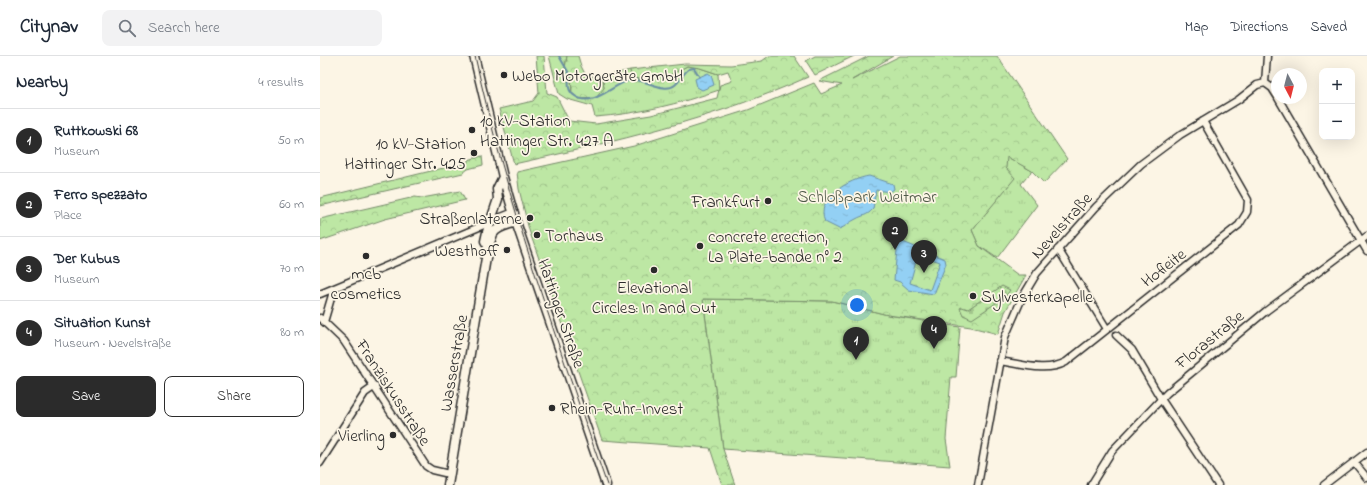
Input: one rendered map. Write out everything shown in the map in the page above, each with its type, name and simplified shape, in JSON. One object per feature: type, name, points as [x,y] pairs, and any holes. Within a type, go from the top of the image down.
[{"type":"main road","name":"Hattinger Straße","points":[[474,56],[503,177],[516,222],[606,485]]},
{"type":"main road","name":"Wasserstraße","points":[[488,246],[486,241],[498,199],[497,188],[503,177]]},
{"type":"main road","points":[[491,222],[514,214]]},
{"type":"main road","name":"Wasserstraße","points":[[448,485],[488,246],[494,232],[498,228],[516,222]]},
{"type":"street","points":[[1267,56],[1265,83],[1271,87]]},
{"type":"street","name":"Nevelstraße","points":[[978,485],[1005,337],[1022,298],[1037,273],[1096,206],[1141,164],[1202,121],[1238,100],[1257,85],[1265,83]]},
{"type":"street","points":[[1282,104],[1367,251]]},
{"type":"street","name":"Hofleite","points":[[1000,361],[1044,368],[1059,366],[1107,330],[1239,225],[1247,214],[1248,201],[1246,194],[1202,121]]},
{"type":"street","points":[[320,294],[491,222]]},
{"type":"street","name":"Florastraße","points":[[1090,485],[1112,451],[1166,393],[1266,312],[1367,236]]},
{"type":"street","points":[[1058,248],[1107,330]]},
{"type":"street","points":[[322,320],[334,288]]},
{"type":"street","name":"Franziskusstraße","points":[[322,320],[344,341],[375,386],[426,466],[432,470],[449,474]]},
{"type":"street","points":[[1116,335],[1132,350],[1218,485]]},
{"type":"street","points":[[320,463],[365,393],[375,386]]},
{"type":"street","points":[[1324,485],[1367,452]]},
{"type":"street","points":[[1354,462],[1367,478]]},
{"type":"green space","points":[[536,56],[544,56],[547,93],[557,97],[569,121],[596,124],[651,115],[717,98],[720,85],[732,81],[728,71],[718,74],[700,68],[687,66],[668,76],[646,75],[640,79],[631,78],[630,70],[685,64],[731,65],[762,61],[769,56],[794,56],[808,77],[736,105],[663,128],[514,164],[499,109],[533,101],[539,93]]},
{"type":"green space","points":[[549,56],[567,56],[565,68],[571,76],[572,93],[604,88],[602,77],[630,70],[632,78],[640,79],[646,75],[668,76],[687,66],[700,68],[718,74],[719,90],[658,108],[611,116],[595,117],[592,106],[567,99],[559,94]]},
{"type":"green space","points":[[567,56],[578,56],[586,76],[602,77],[604,88],[596,98],[579,99],[572,93],[571,76],[565,68]]},
{"type":"green space","points":[[815,56],[854,56],[815,75],[806,61]]},
{"type":"green space","name":"Schloßpark Weitmar","points":[[869,56],[893,56],[852,80],[900,56],[997,56],[1067,159],[1044,183],[1032,171],[1007,157],[1006,168],[1015,178],[972,230],[979,246],[1018,275],[1026,275],[1005,312],[998,334],[971,327],[888,315],[832,301],[703,299],[723,449],[735,485],[722,485],[710,448],[602,440],[529,230],[519,189],[517,172],[634,146],[748,110],[814,83],[821,94],[842,85],[819,81]]},
{"type":"green space","points":[[482,156],[483,165],[468,169],[463,173],[320,206],[320,198],[468,162],[468,160]]},
{"type":"green space","points":[[1007,156],[1032,171],[1021,184],[1037,205],[997,258],[979,246],[972,230],[1014,178],[1005,168]]},
{"type":"green space","points":[[460,191],[465,200],[385,219],[320,241],[320,219],[415,197],[422,198]]},
{"type":"green space","points":[[1002,286],[1010,290],[1005,297],[972,319],[963,315],[960,308],[962,307],[968,309]]},
{"type":"green space","points":[[703,299],[832,301],[888,315],[960,327],[956,377],[951,377],[946,439],[950,466],[723,449]]},
{"type":"water","points":[[708,73],[711,75],[714,85],[702,90],[697,87],[695,79]]},
{"type":"water","points":[[869,176],[893,184],[894,189],[890,192],[876,190],[873,209],[867,214],[839,229],[825,222],[823,213],[829,198],[836,191],[853,181]]},
{"type":"water","points":[[898,240],[945,259],[946,264],[934,294],[909,290],[900,282],[894,280]],"holes":[[[918,254],[940,262],[930,290],[910,283]]]},
{"type":"waterway","points":[[559,56],[570,75],[569,89],[572,94],[582,99],[596,97],[624,82],[631,80],[642,81],[665,88],[675,85],[689,69],[694,68],[699,76]]},
{"type":"tram line","points":[[475,56],[502,165],[518,219],[552,326],[607,485]]},
{"type":"place","name":"Webo Motorgeräte GmbH","points":[[504,75]]},
{"type":"place","name":"10 kV-Station Hattinger Str. 427 A","points":[[472,130]]},
{"type":"place","name":"10 kV-Station Hattinger Str. 425","points":[[474,153]]},
{"type":"place","name":"Frankfurt","points":[[768,201]]},
{"type":"place","name":"Straßenlaterne","points":[[530,218]]},
{"type":"place","name":"Torhaus","points":[[537,235]]},
{"type":"place","name":"concrete erection, La Plate-bande n° 2","points":[[700,246]]},
{"type":"place","name":"Westhoff","points":[[507,250]]},
{"type":"place","name":"Ferro spezzato","points":[[895,250]]},
{"type":"place","name":"mcb cosmetics","points":[[366,256]]},
{"type":"place","name":"Elevational Circles: In and Out","points":[[654,270]]},
{"type":"place","name":"Der Kubus","points":[[924,273]]},
{"type":"place","name":"Sylvesterkapelle","points":[[973,296]]},
{"type":"place","name":"Situation Kunst","points":[[934,349]]},
{"type":"place","name":"Ruttkowski 68","points":[[856,360]]},
{"type":"place","name":"Rhein-Ruhr-Invest","points":[[552,408]]},
{"type":"place","name":"Vierling","points":[[393,435]]}]
